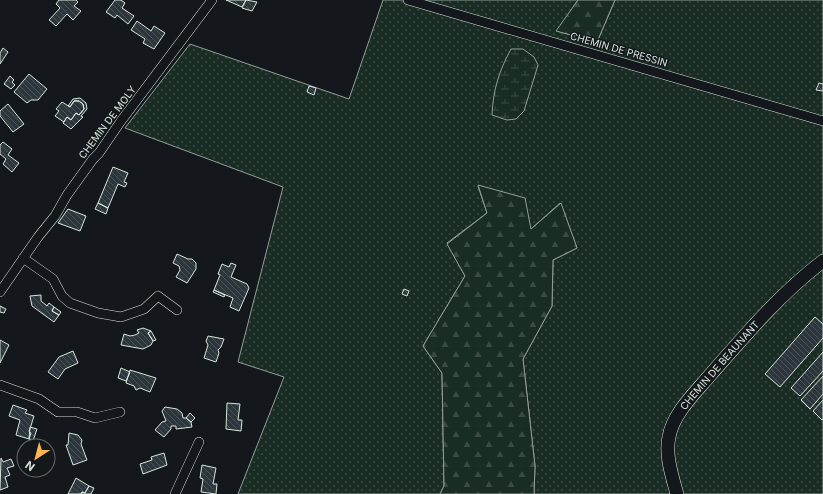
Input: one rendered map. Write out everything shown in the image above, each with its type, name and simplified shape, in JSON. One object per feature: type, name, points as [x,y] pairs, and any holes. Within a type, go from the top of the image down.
[{"type":"street","name":"CHEMIN DE MOLY","points":[[0,292],[23,258],[55,216],[67,195],[93,159],[99,153],[212,0]]},
{"type":"street","name":"CHEMIN DE PRESSIN","points":[[408,0],[823,121]]},
{"type":"street","points":[[23,258],[53,279],[62,296],[70,303],[98,313],[121,317],[144,309],[158,296],[177,310]]},
{"type":"street","name":"CHEMIN DE BEAUNANT","points":[[677,494],[668,460],[669,437],[677,418],[749,330],[805,275],[823,261]]},
{"type":"street","points":[[0,385],[39,399],[58,412],[77,412],[95,418],[120,412]]},
{"type":"street","points":[[174,494],[199,442]]},
{"type":"green space","points":[[383,0],[578,0],[557,31],[597,42],[615,0],[823,0],[823,494],[534,494],[535,466],[523,359],[552,306],[553,260],[577,248],[560,203],[531,229],[478,186],[487,213],[447,243],[465,276],[423,346],[442,373],[444,486],[440,494],[238,494],[284,377],[238,362],[283,187],[125,128],[190,44],[349,99]]},
{"type":"green space","points":[[578,0],[615,0],[597,42],[556,31]]},
{"type":"green space","points":[[511,49],[523,49],[534,57],[538,65],[524,111],[516,119],[507,120],[492,115],[497,81]]},
{"type":"green space","points":[[478,185],[525,198],[531,229],[561,203],[577,248],[553,260],[552,306],[523,359],[535,466],[534,494],[440,494],[444,486],[442,373],[423,346],[465,276],[447,244],[487,213]]},
{"type":"building","points":[[59,0],[76,0],[78,2],[74,6],[81,11],[73,20],[67,14],[56,26],[49,20],[60,8],[56,4]]},
{"type":"building","points":[[115,0],[121,0],[125,3],[122,8],[134,16],[128,24],[117,15],[115,18],[106,12]]},
{"type":"building","points":[[226,0],[246,0],[242,7]]},
{"type":"building","points":[[246,0],[257,2],[252,11],[242,8]]},
{"type":"building","points":[[137,21],[151,31],[154,26],[165,33],[154,49],[143,43],[145,39],[131,30]]},
{"type":"building","points":[[3,48],[8,52],[0,64],[0,53]]},
{"type":"building","points":[[29,74],[47,89],[38,100],[31,100],[27,103],[14,92]]},
{"type":"building","points":[[10,76],[14,80],[12,82],[15,85],[11,89],[4,84]]},
{"type":"building","points":[[819,83],[823,84],[823,91],[816,90]]},
{"type":"building","points":[[309,86],[316,88],[314,95],[307,92]]},
{"type":"building","points":[[80,98],[86,103],[87,109],[81,116],[83,117],[71,129],[63,123],[67,117],[71,120],[76,113],[79,115],[84,109],[83,104],[79,101],[74,101],[70,107],[68,106],[73,99]]},
{"type":"building","points":[[74,101],[79,101],[83,104],[84,109],[79,115],[76,113],[71,120],[67,117],[64,122],[55,116],[59,111],[56,109],[62,102],[70,107]]},
{"type":"building","points":[[8,104],[24,124],[13,132],[0,116],[0,111]]},
{"type":"building","points":[[3,142],[12,149],[8,155],[19,163],[12,172],[3,164],[6,159],[0,154],[0,145]]},
{"type":"building","points":[[113,167],[128,173],[124,182],[127,183],[125,187],[118,184],[108,208],[98,203]]},
{"type":"building","points":[[98,203],[108,208],[106,214],[95,209]]},
{"type":"building","points":[[68,209],[86,216],[80,231],[58,223]]},
{"type":"building","points":[[177,254],[188,259],[192,259],[196,263],[196,269],[187,283],[176,277],[180,270],[179,266],[173,263]]},
{"type":"building","points":[[231,263],[236,265],[231,277],[247,284],[249,288],[239,311],[230,307],[233,298],[214,290],[220,275],[218,274],[222,264],[229,267]]},
{"type":"building","points":[[404,289],[409,291],[407,296],[402,294]]},
{"type":"building","points":[[214,290],[225,295],[224,297],[213,292]]},
{"type":"building","points":[[41,295],[41,301],[47,306],[49,303],[54,307],[52,311],[59,315],[54,322],[32,306],[30,296]]},
{"type":"building","points":[[0,306],[6,309],[4,313],[0,312]]},
{"type":"building","points":[[54,307],[61,312],[59,315],[52,311]]},
{"type":"building","points":[[815,317],[823,324],[823,338],[780,387],[765,374]]},
{"type":"building","points":[[143,328],[151,331],[148,333],[153,341],[151,345],[143,349],[121,345],[124,334],[130,336],[135,335],[139,333],[137,330]]},
{"type":"building","points":[[151,331],[156,340],[153,341],[148,333]]},
{"type":"building","points":[[208,336],[224,339],[218,350],[219,353],[216,362],[204,358],[208,345],[206,341]]},
{"type":"building","points":[[0,340],[9,345],[0,363]]},
{"type":"building","points":[[73,351],[78,363],[65,369],[58,379],[48,372],[59,357]]},
{"type":"building","points":[[823,352],[823,371],[800,396],[791,388]]},
{"type":"building","points":[[121,368],[130,372],[126,381],[118,378]]},
{"type":"building","points":[[130,370],[156,378],[150,392],[140,388],[136,390],[134,386],[126,383]]},
{"type":"building","points":[[823,376],[823,394],[810,409],[801,400]]},
{"type":"building","points":[[823,400],[823,419],[822,420],[813,411]]},
{"type":"building","points":[[227,403],[240,404],[238,420],[242,420],[241,431],[226,429]]},
{"type":"building","points":[[13,405],[27,410],[25,413],[34,416],[29,432],[31,433],[29,438],[16,435],[20,420],[9,416]]},
{"type":"building","points":[[165,407],[177,409],[182,413],[183,418],[186,418],[191,422],[192,427],[176,429],[176,426],[171,426],[171,429],[164,437],[155,430],[162,422],[166,421],[162,411]]},
{"type":"building","points":[[190,413],[195,418],[191,422],[186,418]]},
{"type":"building","points":[[30,427],[37,429],[34,438],[29,438]]},
{"type":"building","points":[[69,433],[78,435],[82,440],[81,444],[87,460],[73,465],[66,445],[68,445]]},
{"type":"building","points":[[164,453],[167,465],[143,474],[140,464],[152,460],[151,457]]},
{"type":"building","points":[[1,458],[3,462],[11,459],[14,466],[7,468],[10,475],[5,477],[8,487],[0,490]]},
{"type":"building","points":[[202,465],[216,468],[213,484],[217,484],[216,494],[201,492],[203,479],[200,478]]},
{"type":"building","points":[[76,478],[89,486],[85,493],[68,494]]},
{"type":"building","points":[[89,486],[94,488],[91,494],[81,494],[82,492],[85,493]]}]
